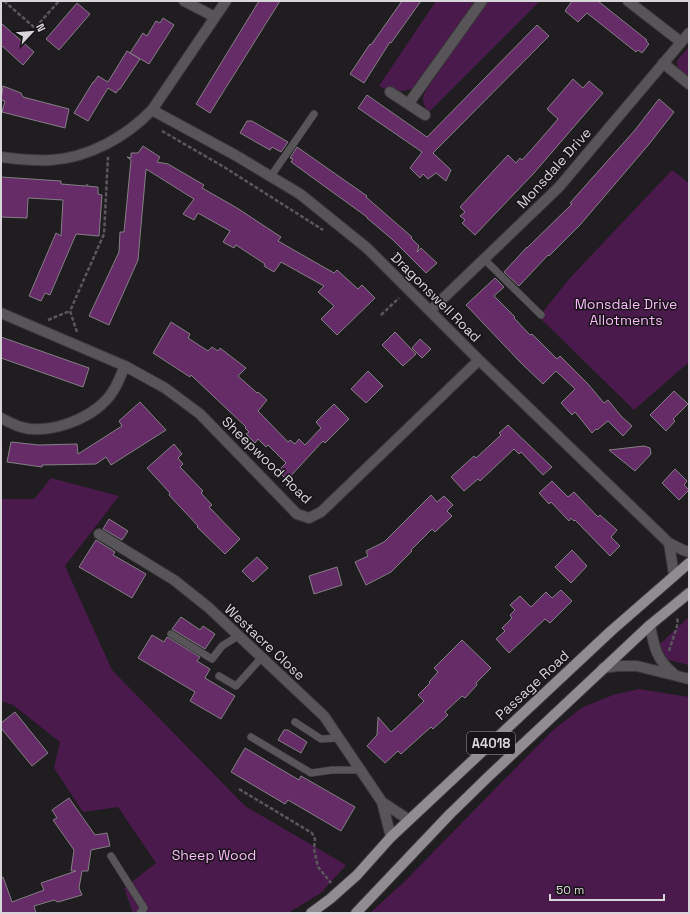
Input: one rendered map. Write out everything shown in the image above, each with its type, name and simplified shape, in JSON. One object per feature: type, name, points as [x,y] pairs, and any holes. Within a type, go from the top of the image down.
[{"type":"main road","name":"Passage Road","points":[[311,913],[330,899],[357,875],[391,837],[409,820],[611,631],[689,563]]},
{"type":"main road","name":"A4018","points":[[356,913],[462,803],[650,625],[689,593]]},
{"type":"street","points":[[184,1],[216,17]]},
{"type":"street","points":[[1,157],[21,160],[51,160],[82,154],[108,143],[126,133],[152,110],[226,1]]},
{"type":"street","points":[[409,104],[482,1]]},
{"type":"street","points":[[628,1],[681,42]]},
{"type":"street","name":"Monsdale Drive","points":[[430,311],[559,187],[689,33]]},
{"type":"street","points":[[663,64],[689,84]]},
{"type":"street","points":[[390,92],[425,115]]},
{"type":"street","name":"Dragonswell Road","points":[[152,110],[235,155],[300,194],[367,248],[479,360],[669,543],[689,552]]},
{"type":"street","name":"Sheepwood Road","points":[[1,313],[125,366],[165,388],[200,414],[297,514],[309,518],[322,512],[479,360]]},
{"type":"street","points":[[1,418],[22,427],[45,429],[67,424],[83,417],[100,406],[113,392],[125,366]]},
{"type":"street","name":"Westacre Close","points":[[99,534],[174,580],[208,607],[324,716],[362,770],[382,802],[391,837]]},
{"type":"street","points":[[669,543],[674,575]]},
{"type":"street","points":[[650,625],[654,646],[658,657],[664,666],[675,675]]},
{"type":"street","points":[[604,668],[617,666],[637,666],[689,678]]},
{"type":"street","name":"Westacre Close","points":[[382,802],[409,820]]},
{"type":"lane","points":[[271,176],[314,114]]},
{"type":"lane","points":[[484,259],[541,315]]},
{"type":"lane","points":[[171,634],[212,659],[222,646],[238,636]]},
{"type":"lane","points":[[219,676],[236,686],[262,657]]},
{"type":"lane","points":[[295,722],[321,739],[340,738]]},
{"type":"lane","points":[[252,737],[311,774],[332,770],[362,770]]},
{"type":"lane","points":[[111,856],[144,908],[140,913]]},
{"type":"path","points":[[4,1],[35,28],[59,1]]},
{"type":"path","points":[[142,120],[224,167],[328,233]]},
{"type":"path","points":[[82,348],[70,311],[104,234],[108,143]]},
{"type":"path","points":[[381,315],[408,289]]},
{"type":"path","points":[[396,294],[405,303]]},
{"type":"path","points":[[664,666],[678,624],[673,606]]},
{"type":"path","points":[[239,789],[312,833],[315,839],[314,849],[318,867],[332,885]]},
{"type":"green space","points":[[436,1],[475,1],[413,88],[396,92],[379,86]]},
{"type":"green space","points":[[488,1],[540,1],[428,113],[424,106],[423,97],[428,87]]},
{"type":"green space","points":[[689,47],[689,79],[680,70],[677,63],[680,56]]},
{"type":"green space","name":"Monsdale Drive Allotments","points":[[672,170],[689,183],[689,362],[634,410],[539,317],[569,279]]},
{"type":"green space","name":"Sheep Wood","points":[[51,478],[119,496],[65,566],[112,670],[245,806],[346,865],[321,893],[288,913],[133,913],[124,888],[156,863],[118,807],[83,812],[54,768],[60,742],[13,705],[1,701],[1,499],[34,499]]},
{"type":"green space","points":[[689,617],[689,665],[665,659],[660,644]]},
{"type":"green space","points":[[639,689],[689,697],[689,913],[370,913],[403,883],[553,730],[583,707],[613,695]]},
{"type":"building","points":[[259,1],[280,1],[210,113],[196,104]]},
{"type":"building","points":[[402,1],[421,1],[391,43],[390,42],[364,83],[350,74]]},
{"type":"building","points":[[572,1],[598,1],[647,40],[646,41],[649,44],[642,53],[638,50],[636,52],[587,13],[578,22],[565,11]]},
{"type":"building","points":[[77,3],[90,14],[59,50],[46,39]]},
{"type":"building","points":[[163,18],[174,25],[149,64],[130,53],[143,33],[147,36],[156,21],[160,23]]},
{"type":"building","points":[[1,23],[34,52],[23,65],[1,45]]},
{"type":"building","points":[[537,25],[549,36],[433,153],[451,170],[446,181],[436,173],[428,179],[423,174],[420,178],[410,168],[422,152],[358,108],[367,95],[427,137]]},
{"type":"building","points":[[127,51],[140,59],[120,89],[116,93],[108,88],[88,121],[74,113],[98,76],[108,82]]},
{"type":"building","points":[[573,79],[583,88],[589,81],[603,93],[534,173],[475,235],[462,223],[465,220],[460,216],[465,212],[460,207],[508,155],[516,163],[520,158],[522,160],[533,148],[558,119],[547,109]]},
{"type":"building","points":[[3,86],[21,93],[23,97],[69,109],[65,128],[2,112],[5,101],[1,100]]},
{"type":"building","points":[[659,99],[674,112],[650,143],[580,225],[549,256],[548,255],[519,286],[504,272],[527,247],[572,204],[570,203],[635,130]]},
{"type":"building","points":[[247,121],[252,121],[288,142],[281,152],[272,147],[270,150],[240,133]]},
{"type":"building","points":[[143,146],[160,157],[157,162],[168,164],[204,185],[202,188],[237,208],[281,237],[278,241],[334,273],[337,270],[358,289],[362,285],[375,298],[337,335],[321,319],[334,306],[318,292],[324,286],[281,262],[274,272],[264,266],[265,264],[236,245],[234,248],[223,242],[230,231],[198,213],[194,220],[183,214],[194,199],[146,169],[138,260],[109,325],[89,316],[119,252],[120,232],[124,232],[131,160],[127,157],[131,158],[131,153],[138,153]]},
{"type":"building","points":[[297,147],[367,196],[366,197],[412,237],[411,238],[419,246],[417,252],[421,248],[437,263],[426,273],[393,240],[367,217],[291,162],[293,159],[290,158]]},
{"type":"building","points":[[1,177],[61,181],[61,184],[98,187],[98,194],[102,195],[99,236],[76,234],[50,295],[45,293],[41,301],[29,296],[56,233],[61,236],[63,200],[28,198],[27,218],[1,217]]},
{"type":"building","points":[[495,278],[504,287],[494,296],[515,317],[514,318],[530,335],[532,334],[557,359],[560,356],[588,384],[604,403],[608,400],[621,416],[632,426],[623,436],[608,421],[592,433],[575,412],[572,415],[561,403],[575,389],[556,371],[543,384],[466,305]]},
{"type":"building","points":[[171,322],[190,334],[188,338],[208,351],[212,347],[218,351],[220,348],[246,368],[238,376],[267,400],[258,411],[288,442],[290,440],[295,444],[299,439],[305,445],[321,428],[316,422],[334,404],[349,419],[325,443],[323,441],[287,480],[278,471],[286,463],[268,445],[266,447],[258,439],[255,443],[246,434],[249,432],[245,428],[246,427],[191,375],[190,377],[153,353]]},
{"type":"building","points":[[395,332],[416,354],[403,366],[382,345]]},
{"type":"building","points":[[1,337],[89,368],[83,387],[1,358]]},
{"type":"building","points":[[420,339],[431,349],[422,358],[412,348]]},
{"type":"building","points":[[368,371],[383,386],[366,403],[351,389]]},
{"type":"building","points":[[674,391],[688,404],[673,419],[675,421],[666,431],[650,415]]},
{"type":"building","points":[[140,402],[166,430],[111,465],[106,457],[96,464],[42,465],[42,467],[7,462],[11,442],[39,445],[77,444],[78,454],[122,426],[119,421]]},
{"type":"building","points":[[508,425],[552,467],[543,475],[521,452],[519,454],[514,449],[480,481],[478,479],[464,491],[451,477],[474,456],[476,458],[501,435],[499,433]]},
{"type":"building","points":[[174,444],[182,454],[178,458],[183,464],[180,467],[203,491],[201,493],[212,505],[209,507],[240,539],[225,554],[197,527],[198,526],[169,495],[170,493],[147,468]]},
{"type":"building","points":[[644,446],[650,448],[651,454],[635,471],[609,450]]},
{"type":"building","points":[[675,469],[687,481],[684,485],[689,490],[679,500],[662,483]]},
{"type":"building","points":[[552,481],[568,497],[574,492],[598,517],[600,515],[617,530],[611,537],[620,546],[610,556],[575,520],[574,521],[571,518],[569,521],[551,502],[549,504],[539,493]]},
{"type":"building","points":[[431,495],[437,502],[444,496],[453,505],[447,511],[452,516],[435,532],[432,529],[391,572],[366,585],[355,562],[368,556],[366,551],[384,542]]},
{"type":"building","points":[[109,519],[128,531],[122,540],[103,529]]},
{"type":"building","points":[[96,540],[115,552],[113,555],[146,574],[132,598],[79,567]]},
{"type":"building","points":[[572,550],[587,566],[571,583],[555,567]]},
{"type":"building","points":[[257,557],[268,568],[253,582],[242,571]]},
{"type":"building","points":[[337,567],[342,585],[314,594],[309,576]]},
{"type":"building","points":[[561,590],[572,601],[550,623],[545,619],[509,653],[496,639],[505,631],[502,628],[512,618],[510,615],[515,610],[510,605],[520,596],[531,607],[546,592],[552,598]]},
{"type":"building","points":[[181,617],[200,630],[203,626],[215,634],[205,649],[172,629]]},
{"type":"building","points":[[152,635],[164,642],[167,637],[200,657],[197,661],[210,669],[205,678],[235,696],[221,719],[190,701],[195,692],[138,658]]},
{"type":"building","points":[[462,640],[491,668],[476,683],[477,685],[465,698],[462,696],[445,712],[448,715],[433,729],[431,727],[401,754],[398,751],[385,763],[367,746],[377,735],[378,717],[391,732],[401,723],[424,701],[418,695],[438,672],[434,668]]},
{"type":"building","points":[[15,712],[48,753],[32,766],[1,728],[1,723]]},
{"type":"building","points":[[284,730],[288,730],[307,742],[301,753],[278,740]]},
{"type":"building","points":[[245,748],[299,780],[301,776],[355,807],[341,831],[288,800],[285,804],[231,772]]},
{"type":"building","points":[[69,798],[95,835],[107,833],[110,846],[91,850],[88,871],[82,871],[79,888],[82,895],[58,902],[54,900],[34,906],[36,913],[1,913],[1,878],[3,877],[12,902],[44,890],[41,883],[76,871],[71,871],[74,850],[53,820],[57,818],[52,810]]}]
